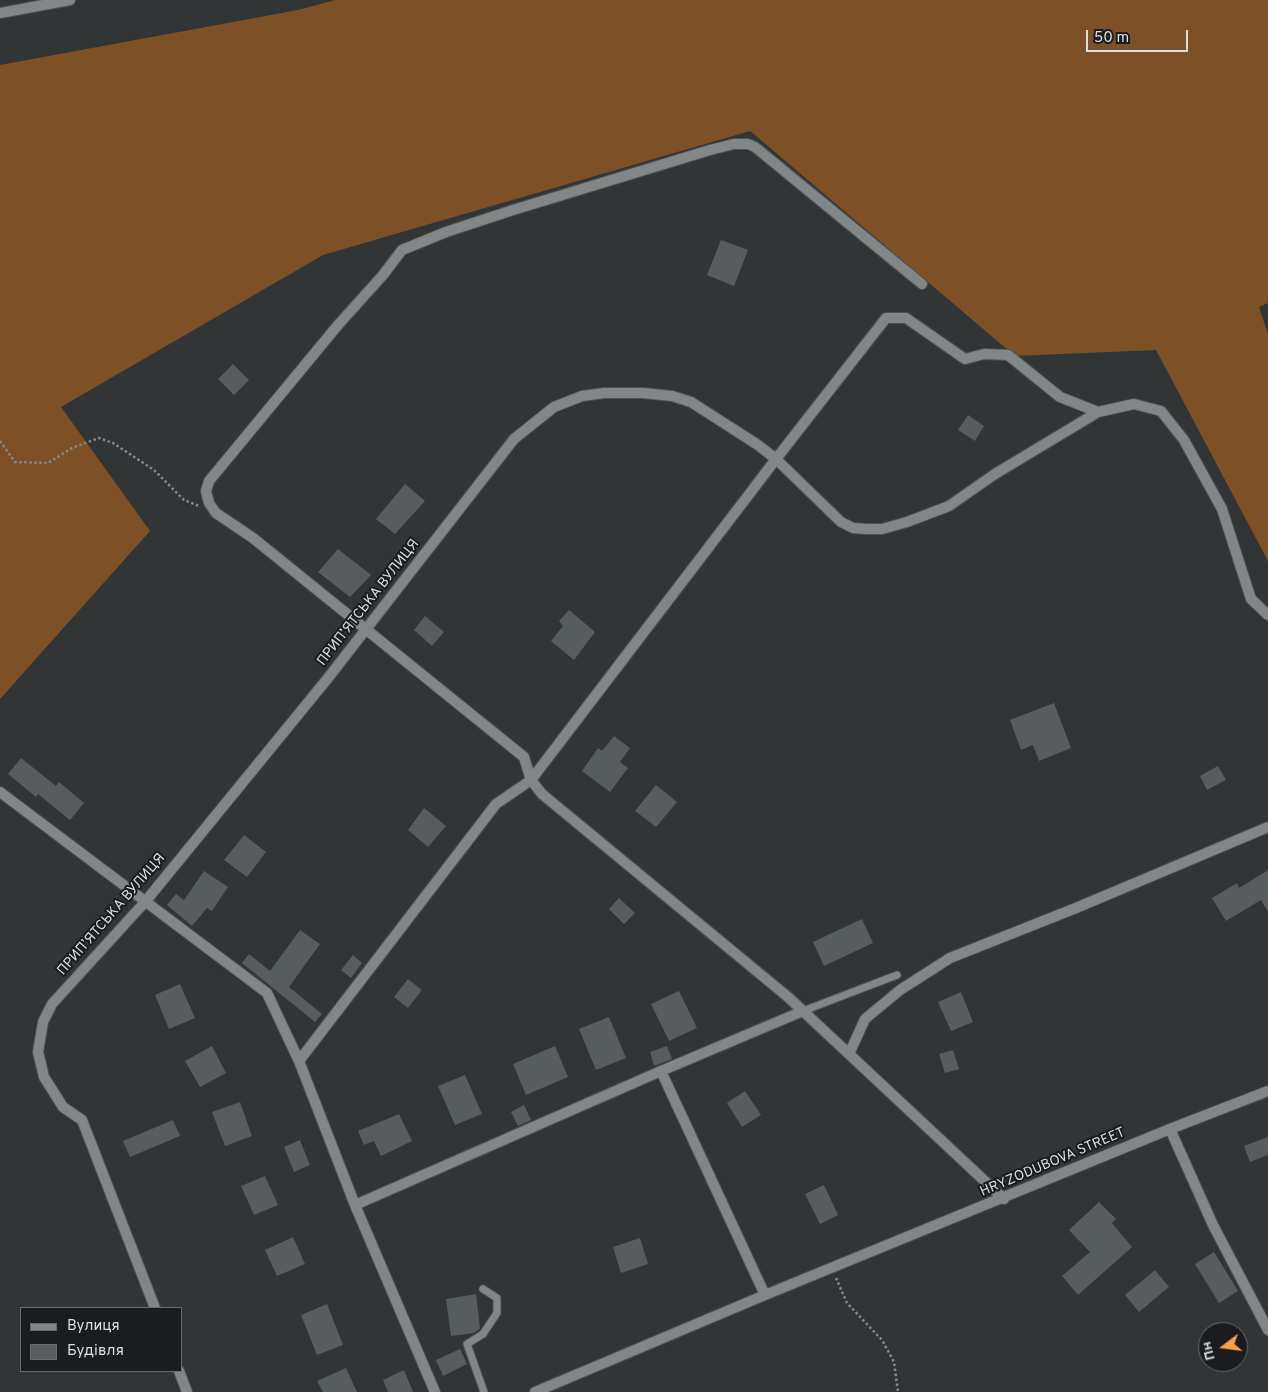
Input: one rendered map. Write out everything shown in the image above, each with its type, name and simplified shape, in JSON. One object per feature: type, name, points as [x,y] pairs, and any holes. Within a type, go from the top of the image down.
[{"type":"street","points":[[0,13],[70,0]]},
{"type":"street","points":[[922,284],[755,147],[748,144],[734,144],[710,150],[513,210],[446,232],[402,250],[209,481],[206,491],[216,513],[253,538],[524,757],[531,780],[542,794],[781,990],[1004,1198]]},
{"type":"street","points":[[298,1061],[496,804],[531,780],[776,458],[886,318],[906,318],[965,359],[984,354],[1008,355],[1060,397],[1098,412]]},
{"type":"street","name":"ПРИП’ЯТСЬКА ВУЛИЦЯ","points":[[155,1307],[82,1120],[63,1107],[44,1077],[38,1052],[43,1022],[52,1004],[145,902],[366,629],[514,439],[554,407],[582,396],[604,393],[643,393],[672,396],[691,402],[776,458],[841,522],[853,528],[882,529],[949,506],[995,474],[1098,412],[1134,404],[1161,411],[1184,440],[1222,510],[1251,599],[1268,614]]},
{"type":"street","points":[[0,792],[268,993],[298,1061],[355,1205],[436,1392]]},
{"type":"street","points":[[849,1054],[865,1019],[900,990],[950,958],[1076,908],[1268,827]]},
{"type":"street","points":[[355,1205],[803,1011]]},
{"type":"street","points":[[661,1071],[765,1295]]},
{"type":"street","name":"HRYZODUBOVA STREET","points":[[535,1392],[765,1295],[1170,1129],[1268,1091]]},
{"type":"street","points":[[1170,1129],[1213,1224],[1268,1330]]},
{"type":"street","points":[[179,1372],[187,1392]]},
{"type":"lane","points":[[803,1011],[897,976]]},
{"type":"lane","points":[[483,1289],[496,1298],[497,1313],[483,1334],[467,1344],[484,1392]]},
{"type":"path","points":[[0,441],[15,462],[48,463],[72,448],[99,438],[113,442],[154,470],[184,500],[216,513]]},
{"type":"path","points":[[832,1268],[838,1287],[847,1303],[882,1340],[894,1362],[898,1392]]},
{"type":"shaded area","points":[[335,0],[1268,0],[1268,303],[1259,307],[1268,334],[1268,561],[1156,350],[1015,356],[750,131],[323,255],[61,407],[150,531],[0,699],[0,65],[298,10]]},
{"type":"building","points":[[721,240],[748,250],[734,286],[707,275]]},
{"type":"building","points":[[233,364],[249,380],[234,395],[218,379]]},
{"type":"building","points":[[968,415],[984,426],[975,441],[958,430]]},
{"type":"building","points":[[405,484],[425,501],[395,534],[376,519]]},
{"type":"building","points":[[338,549],[371,575],[350,597],[318,572]]},
{"type":"building","points":[[569,610],[595,632],[574,660],[551,641],[563,626],[559,621]]},
{"type":"building","points":[[425,616],[444,632],[432,646],[414,630]]},
{"type":"building","points":[[1054,703],[1071,748],[1039,761],[1033,745],[1021,750],[1010,720]]},
{"type":"building","points":[[614,736],[630,748],[620,762],[628,768],[610,792],[582,771],[598,748],[602,751]]},
{"type":"building","points":[[21,758],[56,786],[59,782],[84,803],[70,820],[38,794],[36,797],[8,774]]},
{"type":"building","points":[[1218,766],[1226,780],[1207,790],[1200,776]]},
{"type":"building","points":[[656,785],[677,802],[656,827],[635,811]]},
{"type":"building","points":[[424,808],[446,826],[428,847],[408,830]]},
{"type":"building","points":[[244,835],[266,852],[247,877],[224,860]]},
{"type":"building","points":[[1268,870],[1268,912],[1261,900],[1226,921],[1212,898],[1237,883],[1239,888]]},
{"type":"building","points":[[204,871],[228,887],[212,911],[207,908],[192,926],[167,905],[176,894],[184,900]]},
{"type":"building","points":[[619,898],[635,913],[624,924],[609,909]]},
{"type":"building","points":[[862,919],[873,943],[824,966],[813,942]]},
{"type":"building","points":[[300,930],[320,944],[289,987],[322,1014],[315,1022],[242,963],[249,954],[270,971]]},
{"type":"building","points":[[353,955],[362,963],[351,978],[341,970]]},
{"type":"building","points":[[408,979],[422,990],[408,1008],[394,997]]},
{"type":"building","points":[[180,984],[195,1018],[169,1029],[155,995]]},
{"type":"building","points":[[679,991],[697,1028],[669,1041],[651,1004]]},
{"type":"building","points":[[961,992],[973,1022],[951,1031],[938,1002]]},
{"type":"building","points":[[609,1017],[626,1058],[596,1070],[579,1029]]},
{"type":"building","points":[[212,1046],[226,1073],[200,1087],[185,1061]]},
{"type":"building","points":[[555,1046],[568,1077],[526,1095],[513,1064]]},
{"type":"building","points":[[667,1046],[672,1059],[654,1066],[650,1052]]},
{"type":"building","points":[[953,1050],[959,1069],[945,1073],[939,1054]]},
{"type":"building","points":[[465,1075],[482,1114],[455,1125],[438,1086]]},
{"type":"building","points":[[745,1091],[761,1115],[742,1127],[727,1103]]},
{"type":"building","points":[[240,1102],[252,1136],[225,1146],[212,1112]]},
{"type":"building","points":[[524,1105],[531,1120],[518,1126],[511,1112]]},
{"type":"building","points":[[399,1114],[412,1141],[381,1156],[374,1141],[364,1145],[358,1131]]},
{"type":"building","points":[[173,1120],[180,1136],[130,1157],[123,1141]]},
{"type":"building","points":[[1268,1137],[1268,1155],[1250,1162],[1244,1146]]},
{"type":"building","points":[[300,1140],[310,1165],[294,1172],[284,1147]]},
{"type":"building","points":[[265,1176],[278,1205],[254,1215],[241,1186]]},
{"type":"building","points":[[824,1185],[838,1215],[820,1224],[805,1194]]},
{"type":"building","points":[[1099,1202],[1116,1219],[1112,1223],[1132,1247],[1078,1295],[1062,1276],[1090,1252],[1069,1230]]},
{"type":"building","points":[[293,1237],[305,1264],[277,1276],[265,1250]]},
{"type":"building","points":[[640,1238],[648,1264],[621,1273],[613,1247]]},
{"type":"building","points":[[1214,1252],[1238,1291],[1219,1303],[1195,1264]]},
{"type":"building","points":[[1155,1270],[1169,1287],[1139,1312],[1125,1295]]},
{"type":"building","points":[[476,1294],[480,1328],[474,1333],[451,1336],[446,1299]]},
{"type":"building","points":[[327,1304],[343,1345],[317,1355],[301,1315]]},
{"type":"building","points":[[460,1349],[467,1364],[443,1376],[436,1360]]},
{"type":"building","points":[[346,1368],[357,1392],[323,1392],[317,1381]]},
{"type":"building","points":[[404,1370],[413,1392],[388,1392],[383,1380]]}]
